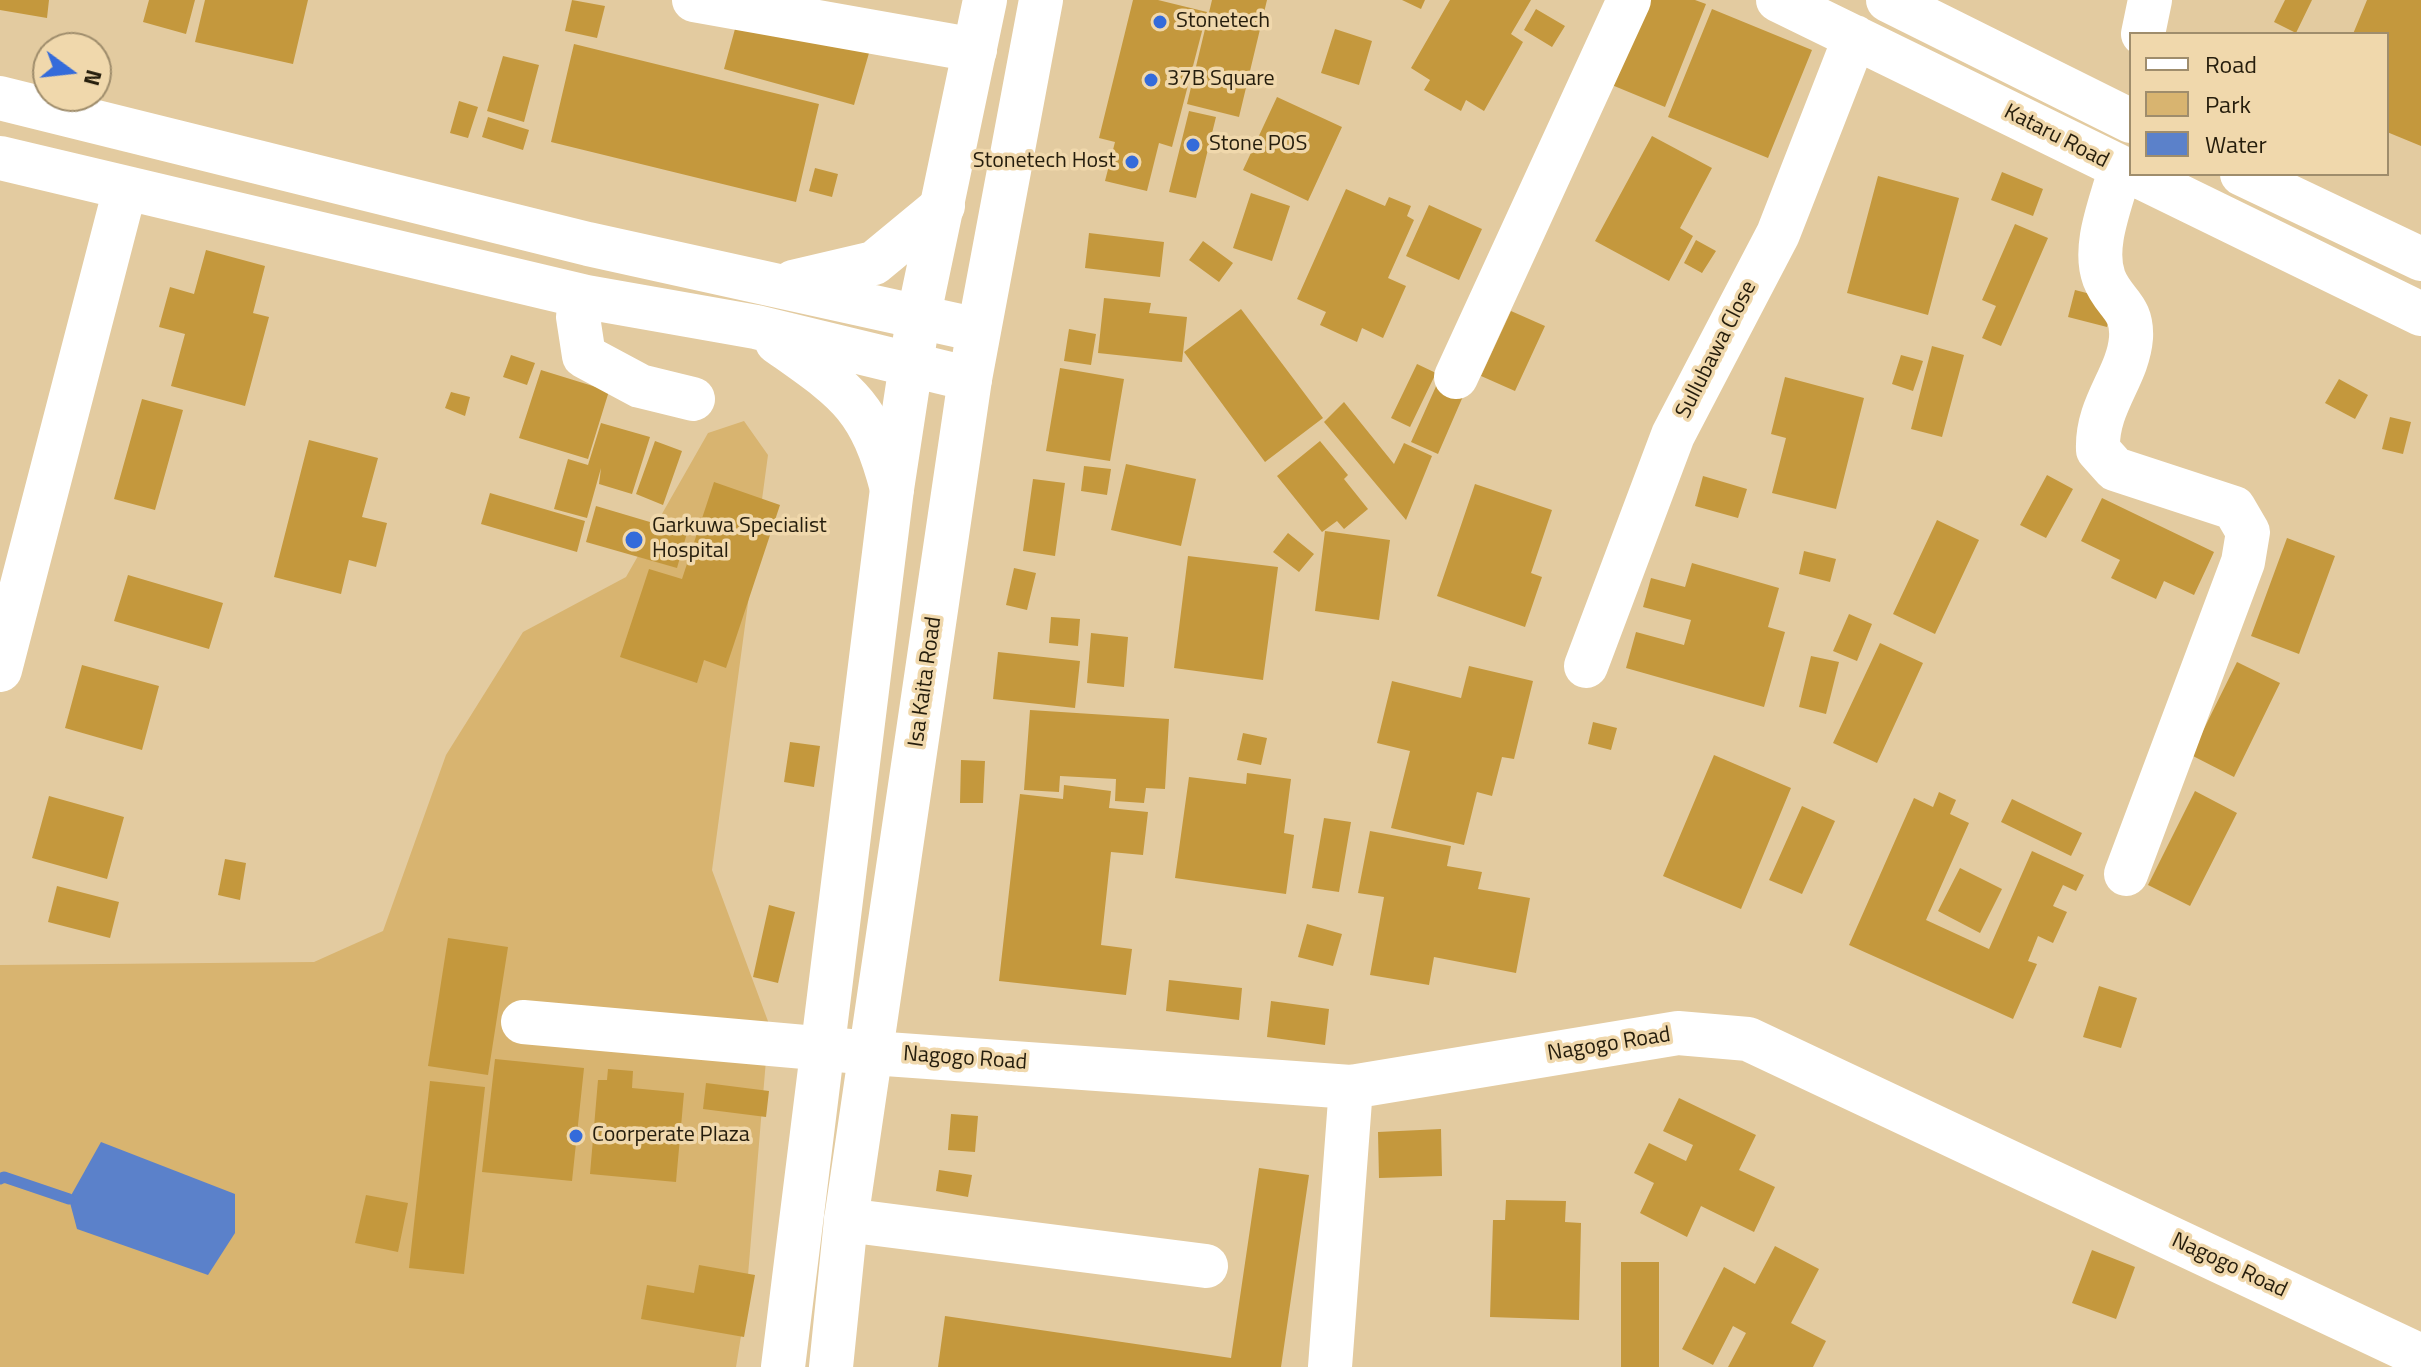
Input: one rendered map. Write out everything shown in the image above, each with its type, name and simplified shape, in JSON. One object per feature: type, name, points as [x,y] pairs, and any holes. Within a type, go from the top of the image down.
[{"type":"street","points":[[694,0],[975,50]]},
{"type":"street","points":[[783,1367],[820,1048],[910,367],[985,0]]},
{"type":"street","name":"Isa Kaita Road","points":[[831,1367],[846,1220],[970,379],[1041,0]]},
{"type":"street","points":[[1456,377],[1629,0]]},
{"type":"street","name":"Kataru Road","points":[[1778,0],[2129,173]]},
{"type":"street","points":[[1888,0],[2129,108]]},
{"type":"street","points":[[2143,32],[2150,0]]},
{"type":"street","name":"Sullubawa Close","points":[[1586,666],[1673,435],[1778,234],[1855,37]]},
{"type":"street","points":[[0,98],[588,244],[978,330]]},
{"type":"street","points":[[0,158],[586,297],[756,327],[910,367],[970,379]]},
{"type":"street","points":[[2120,169],[2099,254],[2105,280],[2131,316],[2131,342],[2097,427],[2098,450],[2115,469],[2234,508],[2248,532],[2243,562],[2126,874]]},
{"type":"street","name":"Kataru Road","points":[[2135,176],[2421,314]]},
{"type":"street","points":[[2246,176],[2421,259]]},
{"type":"street","points":[[0,670],[125,189]]},
{"type":"street","points":[[778,284],[874,263],[943,206]]},
{"type":"street","points":[[586,297],[578,317],[584,356],[640,386],[693,399]]},
{"type":"street","points":[[756,327],[832,381],[861,410],[880,443],[892,489]]},
{"type":"street","name":"Nagogo Road","points":[[523,1022],[872,1053],[1351,1087],[1678,1033],[1748,1039],[2421,1356]]},
{"type":"street","points":[[1330,1367],[1351,1087]]},
{"type":"street","points":[[846,1220],[1206,1266]]},
{"type":"green space","points":[[744,421],[768,455],[712,870],[769,1024],[745,1311],[736,1367],[0,1367],[0,965],[314,962],[383,931],[446,755],[523,632],[626,577],[708,433]]},
{"type":"water","points":[[101,1142],[235,1194],[235,1233],[208,1275],[77,1229],[69,1199]]},
{"type":"building","points":[[0,0],[49,0],[47,18],[0,10]]},
{"type":"building","points":[[149,0],[195,0],[186,34],[143,22]]},
{"type":"building","points":[[205,0],[308,0],[293,64],[195,42]]},
{"type":"building","points":[[572,0],[605,6],[597,38],[565,31]]},
{"type":"building","name":"37B Square","points":[[1133,0],[1158,0],[1207,12],[1172,147],[1159,143],[1147,191],[1105,181],[1115,142],[1099,138]]},
{"type":"building","name":"37B Square","points":[[1212,0],[1267,0],[1239,117],[1187,104]]},
{"type":"building","points":[[1402,0],[1425,0],[1421,9]]},
{"type":"building","points":[[1450,0],[1531,0],[1511,34],[1523,42],[1484,111],[1466,100],[1461,111],[1424,90],[1430,80],[1411,68]]},
{"type":"building","points":[[1639,0],[1695,0],[1706,4],[1665,107],[1607,83]]},
{"type":"building","points":[[2285,0],[2312,0],[2296,32],[2274,22]]},
{"type":"building","points":[[2367,0],[2421,0],[2421,146],[2389,133],[2389,32],[2354,32]]},
{"type":"building","points":[[1536,9],[1565,26],[1552,47],[1524,30]]},
{"type":"building","points":[[1712,9],[1812,50],[1768,158],[1668,117]]},
{"type":"building","points":[[738,18],[869,53],[854,105],[724,69]]},
{"type":"building","points":[[1335,29],[1372,41],[1359,85],[1321,73]]},
{"type":"building","points":[[574,44],[819,104],[796,202],[551,142]]},
{"type":"building","points":[[503,56],[539,65],[524,122],[487,111]]},
{"type":"building","points":[[1277,97],[1342,127],[1308,201],[1243,170]]},
{"type":"building","points":[[459,101],[478,107],[468,138],[450,133]]},
{"type":"building","name":"37B Square","points":[[1189,111],[1216,117],[1196,198],[1169,192]]},
{"type":"building","points":[[488,117],[529,130],[523,150],[482,137]]},
{"type":"building","points":[[1652,136],[1712,168],[1680,228],[1693,236],[1669,281],[1595,241]]},
{"type":"building","points":[[815,168],[838,174],[832,197],[809,191]]},
{"type":"building","points":[[2002,172],[2043,189],[2033,216],[1991,200]]},
{"type":"building","points":[[1878,176],[1959,198],[1928,315],[1847,293]]},
{"type":"building","points":[[1346,189],[1385,206],[1389,197],[1411,206],[1407,216],[1414,220],[1388,278],[1406,286],[1383,338],[1362,328],[1357,342],[1320,325],[1326,312],[1297,299]]},
{"type":"building","points":[[1251,193],[1290,206],[1272,261],[1233,248]]},
{"type":"building","points":[[1429,205],[1482,229],[1459,280],[1406,256]]},
{"type":"building","points":[[2015,224],[2048,238],[2001,346],[1982,338],[1996,306],[1982,300]]},
{"type":"building","points":[[1089,233],[1164,242],[1160,277],[1085,268]]},
{"type":"building","points":[[1696,240],[1716,251],[1702,273],[1684,263]]},
{"type":"building","points":[[1203,241],[1233,263],[1219,282],[1189,260]]},
{"type":"building","points":[[206,250],[265,266],[253,313],[269,317],[245,406],[171,386],[185,334],[159,327],[170,287],[194,294]]},
{"type":"building","points":[[2075,290],[2114,300],[2107,327],[2068,317]]},
{"type":"building","points":[[1104,298],[1151,303],[1149,313],[1187,317],[1182,362],[1098,353]]},
{"type":"building","points":[[1241,309],[1323,418],[1265,462],[1184,352]]},
{"type":"building","points":[[1511,311],[1545,326],[1515,391],[1481,376]]},
{"type":"building","points":[[1069,329],[1096,334],[1091,365],[1064,361]]},
{"type":"building","points":[[1932,346],[1964,355],[1942,437],[1911,429]]},
{"type":"building","points":[[511,355],[535,363],[527,385],[503,377]]},
{"type":"building","points":[[1901,355],[1923,361],[1913,391],[1892,384]]},
{"type":"building","points":[[1417,364],[1436,373],[1410,427],[1391,418]]},
{"type":"building","points":[[1060,368],[1124,379],[1110,461],[1046,451]]},
{"type":"building","points":[[541,370],[609,391],[588,459],[519,438]]},
{"type":"building","points":[[1785,377],[1864,398],[1836,509],[1772,493],[1786,438],[1771,434]]},
{"type":"building","points":[[2339,379],[2368,395],[2355,419],[2325,403]]},
{"type":"building","points":[[1438,382],[1464,394],[1438,454],[1411,442]]},
{"type":"building","points":[[451,392],[470,397],[465,416],[445,408]]},
{"type":"building","points":[[142,399],[183,410],[155,510],[114,499]]},
{"type":"building","points":[[1344,402],[1394,464],[1404,443],[1432,456],[1406,520],[1324,422]]},
{"type":"building","points":[[2390,417],[2411,422],[2403,454],[2382,449]]},
{"type":"building","points":[[601,423],[650,437],[632,494],[599,484],[601,468],[587,518],[554,509],[568,459],[588,465]]},
{"type":"building","points":[[309,440],[378,458],[362,517],[387,523],[376,567],[349,560],[341,594],[274,577]]},
{"type":"building","points":[[655,441],[682,451],[663,505],[636,494]]},
{"type":"building","points":[[1320,441],[1348,475],[1344,479],[1368,509],[1344,529],[1337,521],[1322,532],[1277,476]]},
{"type":"building","points":[[1126,464],[1196,479],[1181,546],[1111,530]]},
{"type":"building","points":[[1084,466],[1111,469],[1107,495],[1081,491]]},
{"type":"building","points":[[2047,475],[2073,489],[2046,538],[2020,525]]},
{"type":"building","points":[[1703,476],[1747,489],[1738,518],[1695,506]]},
{"type":"building","points":[[1033,479],[1065,483],[1055,556],[1023,551]]},
{"type":"building","points":[[714,482],[780,505],[726,668],[704,660],[697,683],[620,657],[649,569],[682,579]]},
{"type":"building","points":[[1475,484],[1552,510],[1531,573],[1542,577],[1525,627],[1437,596]]},
{"type":"building","points":[[490,493],[585,521],[577,552],[481,524]]},
{"type":"building","points":[[2102,498],[2214,552],[2194,595],[2164,581],[2156,599],[2111,578],[2120,560],[2081,541]]},
{"type":"building","points":[[596,506],[687,533],[677,568],[586,542]]},
{"type":"building","points":[[1937,520],[1979,540],[1935,634],[1893,614]]},
{"type":"building","points":[[1325,531],[1390,540],[1379,620],[1315,611]]},
{"type":"building","points":[[1288,533],[1314,554],[1299,572],[1273,552]]},
{"type":"building","points":[[2287,538],[2335,556],[2299,654],[2251,636]]},
{"type":"building","points":[[1804,551],[1836,559],[1830,582],[1799,574]]},
{"type":"building","points":[[1188,556],[1278,567],[1263,680],[1174,668]]},
{"type":"building","points":[[1692,563],[1779,588],[1768,627],[1785,632],[1764,707],[1626,668],[1636,632],[1684,645],[1691,620],[1643,607],[1651,578],[1685,587]]},
{"type":"building","points":[[1014,568],[1036,573],[1027,610],[1006,605]]},
{"type":"building","points":[[128,575],[223,603],[209,649],[114,621]]},
{"type":"building","points":[[1849,614],[1872,624],[1857,661],[1833,651]]},
{"type":"building","points":[[1051,617],[1080,619],[1078,646],[1049,643]]},
{"type":"building","points":[[1091,633],[1128,637],[1124,687],[1087,683]]},
{"type":"building","points":[[1880,643],[1923,663],[1877,763],[1833,743]]},
{"type":"building","points":[[998,652],[1080,661],[1075,708],[993,699]]},
{"type":"building","points":[[1811,656],[1839,662],[1826,714],[1799,707]]},
{"type":"building","points":[[2237,662],[2280,683],[2234,777],[2191,755]]},
{"type":"building","points":[[82,665],[159,686],[142,750],[65,728]]},
{"type":"building","points":[[1469,666],[1533,681],[1514,759],[1502,757],[1492,796],[1477,792],[1464,845],[1391,828],[1410,751],[1377,743],[1392,681],[1461,698]]},
{"type":"building","points":[[1030,710],[1169,719],[1165,789],[1146,788],[1144,803],[1115,801],[1116,779],[1060,776],[1059,792],[1024,790]]},
{"type":"building","points":[[1593,722],[1617,728],[1611,750],[1588,744]]},
{"type":"building","points":[[1243,733],[1267,738],[1261,765],[1237,760]]},
{"type":"building","points":[[790,742],[820,746],[814,787],[784,782]]},
{"type":"building","points":[[1714,755],[1791,788],[1741,909],[1663,876]]},
{"type":"building","points":[[961,760],[985,761],[983,803],[960,803]]},
{"type":"building","points":[[1247,773],[1291,779],[1284,833],[1294,835],[1286,894],[1175,878],[1189,777],[1246,784]]},
{"type":"building","points":[[1064,785],[1111,791],[1109,808],[1148,812],[1143,855],[1111,852],[1101,945],[1132,949],[1126,995],[999,981],[1020,794],[1063,799]]},
{"type":"building","points":[[2195,791],[2237,813],[2190,906],[2148,885]]},
{"type":"building","points":[[1939,792],[1956,800],[1950,814],[1969,823],[1926,920],[1989,949],[2032,851],[2084,875],[2076,891],[2063,885],[2053,906],[2067,912],[2053,943],[2038,936],[2028,961],[2037,964],[2013,1019],[1849,945],[1914,798],[1933,807]]},
{"type":"building","points":[[49,796],[124,817],[107,879],[32,858]]},
{"type":"building","points":[[2012,799],[2082,833],[2071,856],[2001,822]]},
{"type":"building","points":[[1802,806],[1835,821],[1802,894],[1769,880]]},
{"type":"building","points":[[1324,818],[1351,822],[1339,892],[1312,888]]},
{"type":"building","points":[[1370,831],[1451,846],[1447,866],[1482,872],[1478,889],[1530,898],[1516,973],[1434,957],[1429,985],[1370,975],[1384,897],[1358,893]]},
{"type":"building","points":[[225,859],[246,863],[240,900],[218,895]]},
{"type":"building","points":[[1960,868],[2002,889],[1980,933],[1938,911]]},
{"type":"building","points":[[57,886],[119,902],[110,938],[48,922]]},
{"type":"building","points":[[769,905],[795,912],[778,983],[753,977]]},
{"type":"building","points":[[1307,924],[1342,934],[1333,966],[1298,957]]},
{"type":"building","points":[[448,938],[508,947],[488,1075],[428,1066]]},
{"type":"building","points":[[1169,980],[1242,988],[1239,1020],[1166,1011]]},
{"type":"building","points":[[2099,986],[2137,998],[2121,1048],[2083,1037]]},
{"type":"building","points":[[1271,1001],[1329,1009],[1325,1045],[1267,1037]]},
{"type":"building","points":[[495,1059],[584,1068],[572,1181],[482,1172]]},
{"type":"building","points":[[608,1069],[633,1071],[632,1088],[684,1093],[676,1182],[590,1174],[598,1080],[607,1080]]},
{"type":"building","points":[[430,1081],[485,1087],[464,1274],[409,1268]]},
{"type":"building","points":[[706,1083],[769,1091],[766,1117],[703,1109]]},
{"type":"building","points":[[1679,1098],[1756,1135],[1739,1170],[1775,1187],[1754,1232],[1701,1206],[1687,1237],[1640,1213],[1654,1183],[1634,1173],[1649,1143],[1686,1161],[1693,1145],[1663,1131]]},
{"type":"building","points":[[951,1114],[978,1116],[975,1152],[948,1150]]},
{"type":"building","points":[[1441,1129],[1442,1176],[1379,1178],[1378,1132]]},
{"type":"building","points":[[1259,1168],[1309,1175],[1281,1367],[938,1367],[945,1316],[1231,1358]]},
{"type":"building","points":[[939,1170],[972,1175],[968,1197],[936,1191]]},
{"type":"building","points":[[366,1195],[408,1203],[398,1252],[355,1243]]},
{"type":"building","points":[[1506,1200],[1566,1201],[1565,1222],[1581,1223],[1579,1320],[1490,1317],[1493,1220],[1505,1220]]},
{"type":"building","points":[[1775,1246],[1819,1269],[1791,1323],[1826,1341],[1813,1367],[1728,1367],[1746,1333],[1733,1326],[1713,1365],[1682,1349],[1724,1267],[1755,1284]]},
{"type":"building","points":[[2092,1250],[2135,1267],[2116,1319],[2072,1303]]},
{"type":"building","points":[[1621,1262],[1659,1262],[1659,1367],[1621,1367]]},
{"type":"building","points":[[699,1265],[755,1275],[744,1337],[641,1319],[647,1285],[694,1293]]},
{"type":"waterway","points":[[0,1179],[4,1177],[69,1199]]},
{"type":"place","name":"Stonetech","points":[[1160,22]]},
{"type":"place","name":"37B Square","points":[[1151,80]]},
{"type":"place","name":"Stone POS","points":[[1193,145]]},
{"type":"place","name":"Stonetech Host","points":[[1132,162]]},
{"type":"place","name":"Garkuwa Specialist Hospital","points":[[634,540]]},
{"type":"place","name":"Coorperate Plaza","points":[[576,1136]]}]
